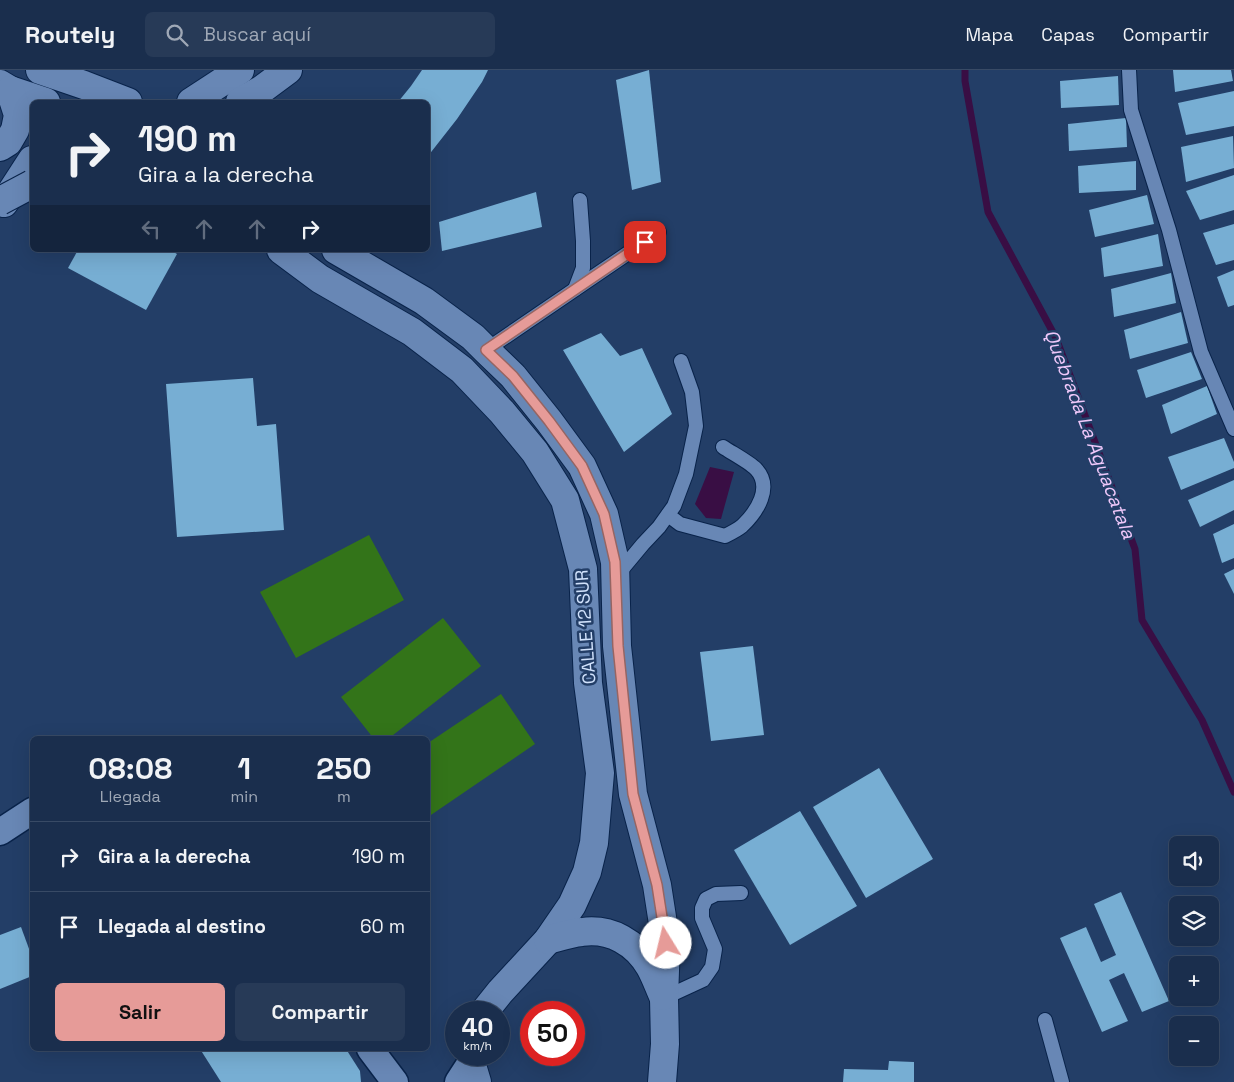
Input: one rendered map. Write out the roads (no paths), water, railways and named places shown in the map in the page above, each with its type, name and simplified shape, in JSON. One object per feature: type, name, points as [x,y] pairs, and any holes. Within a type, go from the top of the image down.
[{"type":"main road","points":[[40,70],[83,77],[124,100]]},
{"type":"main road","points":[[194,100],[208,85],[217,70]]},
{"type":"main road","points":[[195,100],[240,70]]},
{"type":"main road","points":[[244,100],[288,70]]},
{"type":"main road","points":[[5,87],[39,100]]},
{"type":"main road","points":[[0,147],[8,142],[15,130],[18,115],[5,87]]},
{"type":"main road","points":[[0,208],[30,163]]},
{"type":"main road","points":[[0,201],[30,185]]},
{"type":"main road","name":"CALLE 12 SUR","points":[[284,252],[320,279],[412,332],[462,370],[502,412],[535,452],[564,500],[583,568],[588,683],[600,773],[594,842],[587,872],[572,905],[548,940],[493,1001]]},
{"type":"main road","name":"CALLE 12 SUR","points":[[339,252],[424,302],[473,337],[513,376],[582,466],[604,514],[615,562],[618,646],[633,794],[657,885],[666,943],[662,1082]]},
{"type":"main road","points":[[548,940],[583,931],[604,932],[620,937],[638,951],[650,968],[664,998]]},
{"type":"street","points":[[0,832],[30,812]]},
{"type":"street","points":[[372,1051],[395,1082]]},
{"type":"lane","points":[[1129,70],[1131,110],[1169,230],[1201,352],[1234,428]]},
{"type":"lane","points":[[575,289],[582,268],[584,241],[580,200]]},
{"type":"lane","points":[[486,350],[659,232]]},
{"type":"lane","points":[[616,576],[668,515],[674,506],[686,474],[696,426],[692,392],[681,361]]},
{"type":"lane","points":[[668,515],[680,524],[725,536],[741,527],[758,507],[764,491],[762,479],[755,468],[723,447]]},
{"type":"lane","points":[[664,998],[703,980],[712,967],[716,949],[702,918],[702,908],[706,899],[716,894],[740,893]]},
{"type":"lane","points":[[1045,1020],[1062,1082]]},
{"type":"waterway","name":"Quebrada La Aguacatala","points":[[965,70],[965,81],[988,212],[1056,338],[1135,549],[1142,620],[1202,720],[1234,792]]}]
